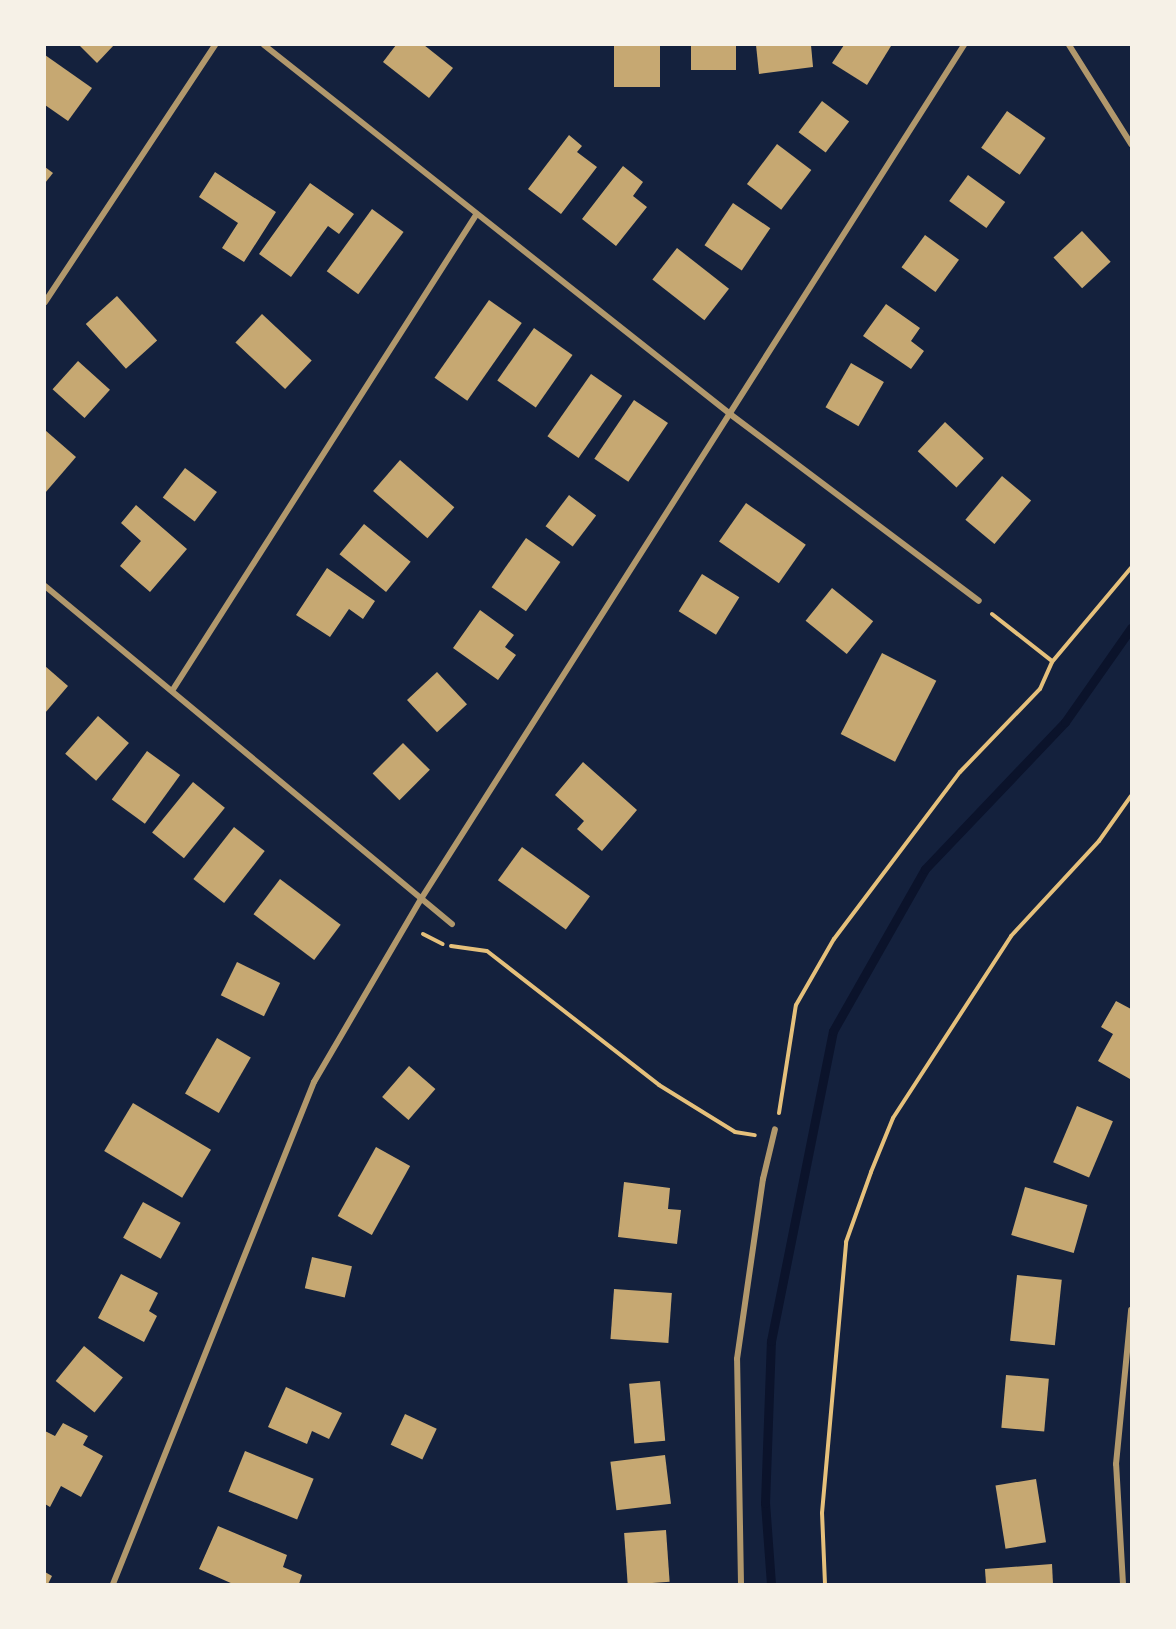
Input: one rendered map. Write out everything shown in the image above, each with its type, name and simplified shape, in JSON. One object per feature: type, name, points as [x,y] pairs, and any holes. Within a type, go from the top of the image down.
[{"type":"street","points":[[45,302],[215,45]]},
{"type":"street","points":[[264,45],[730,414],[979,601]]},
{"type":"street","points":[[113,1584],[314,1082],[421,898],[964,45]]},
{"type":"street","points":[[1069,45],[1131,144]]},
{"type":"street","points":[[172,691],[476,215]]},
{"type":"street","points":[[45,586],[452,924]]},
{"type":"street","points":[[741,1584],[737,1359],[763,1179],[775,1129]]},
{"type":"street","points":[[1123,1584],[1116,1464],[1131,1310]]},
{"type":"path","points":[[406,924],[443,944],[487,951],[630,1064],[735,1132],[752,1136],[775,1129],[795,1005],[828,948],[960,772],[1040,689],[1052,662],[1131,568]]},
{"type":"path","points":[[979,601],[1052,662]]},
{"type":"path","points":[[825,1584],[822,1512],[846,1242],[871,1172],[893,1118],[1011,936],[1099,841],[1131,796]]},
{"type":"building","points":[[79,45],[114,45],[97,63]]},
{"type":"building","points":[[396,45],[424,45],[453,68],[429,98],[383,62]]},
{"type":"building","points":[[614,45],[660,45],[660,87],[614,87]]},
{"type":"building","points":[[691,45],[736,45],[736,70],[691,70]]},
{"type":"building","points":[[756,45],[811,45],[813,67],[759,74]]},
{"type":"building","points":[[844,45],[891,46],[867,85],[832,63]]},
{"type":"building","points":[[45,55],[92,88],[68,121],[45,105]]},
{"type":"building","points":[[822,101],[849,121],[826,153],[799,132]]},
{"type":"building","points":[[1007,111],[1046,138],[1020,175],[981,148]]},
{"type":"building","points":[[569,135],[582,146],[577,152],[597,167],[561,214],[528,189]]},
{"type":"building","points":[[777,144],[811,170],[781,210],[747,184]]},
{"type":"building","points":[[623,166],[643,182],[633,196],[647,207],[616,246],[582,219]]},
{"type":"building","points":[[45,167],[53,173],[45,183]]},
{"type":"building","points":[[215,172],[276,212],[244,262],[222,248],[238,223],[199,197]]},
{"type":"building","points":[[968,175],[1005,202],[986,228],[949,201]]},
{"type":"building","points":[[310,183],[354,214],[339,234],[328,226],[291,277],[259,254]]},
{"type":"building","points":[[733,203],[770,228],[742,270],[704,245]]},
{"type":"building","points":[[372,209],[404,232],[358,294],[327,271]]},
{"type":"building","points":[[1082,231],[1111,262],[1082,288],[1053,258]]},
{"type":"building","points":[[925,235],[959,260],[935,292],[901,267]]},
{"type":"building","points":[[677,248],[729,289],[704,320],[652,280]]},
{"type":"building","points":[[117,296],[157,341],[126,369],[86,324]]},
{"type":"building","points":[[489,300],[522,323],[467,401],[435,378]]},
{"type":"building","points":[[886,304],[920,328],[911,341],[924,351],[911,369],[863,336]]},
{"type":"building","points":[[262,314],[312,360],[285,389],[235,343]]},
{"type":"building","points":[[534,328],[573,355],[536,407],[497,380]]},
{"type":"building","points":[[78,361],[110,390],[85,418],[53,389]]},
{"type":"building","points":[[851,363],[884,382],[858,426],[826,407]]},
{"type":"building","points":[[591,374],[622,396],[579,458],[547,436]]},
{"type":"building","points":[[634,400],[668,423],[628,482],[594,459]]},
{"type":"building","points":[[945,422],[984,458],[956,487],[918,451]]},
{"type":"building","points":[[45,430],[76,457],[45,493]]},
{"type":"building","points":[[400,460],[454,507],[427,538],[373,491]]},
{"type":"building","points":[[185,468],[217,492],[195,522],[163,498]]},
{"type":"building","points":[[1002,476],[1031,500],[994,544],[965,520]]},
{"type":"building","points":[[569,495],[596,515],[573,547],[546,526]]},
{"type":"building","points":[[746,503],[806,545],[779,583],[719,542]]},
{"type":"building","points":[[136,505],[187,549],[150,592],[120,566],[141,541],[121,523]]},
{"type":"building","points":[[364,524],[411,562],[386,592],[339,554]]},
{"type":"building","points":[[526,538],[560,562],[526,611],[492,587]]},
{"type":"building","points":[[327,568],[375,601],[363,619],[349,609],[330,637],[296,615]]},
{"type":"building","points":[[702,574],[739,597],[716,635],[679,611]]},
{"type":"building","points":[[832,588],[873,621],[847,654],[806,621]]},
{"type":"building","points":[[480,610],[514,635],[505,647],[516,655],[498,680],[453,648]]},
{"type":"building","points":[[882,653],[936,681],[895,762],[841,734]]},
{"type":"building","points":[[45,666],[68,686],[45,713]]},
{"type":"building","points":[[437,672],[467,704],[437,732],[407,700]]},
{"type":"building","points":[[98,716],[129,743],[96,781],[65,754]]},
{"type":"building","points":[[403,743],[430,770],[399,800],[373,773]]},
{"type":"building","points":[[147,751],[180,775],[145,824],[112,800]]},
{"type":"building","points":[[583,762],[637,810],[602,851],[577,829],[584,821],[555,795]]},
{"type":"building","points":[[193,782],[225,808],[184,858],[152,833]]},
{"type":"building","points":[[234,827],[265,851],[224,903],[193,879]]},
{"type":"building","points":[[522,847],[590,896],[566,930],[498,880]]},
{"type":"building","points":[[280,879],[341,925],[314,960],[254,914]]},
{"type":"building","points":[[237,962],[280,983],[264,1016],[221,995]]},
{"type":"building","points":[[1116,1001],[1131,1009],[1130,1079],[1098,1061],[1113,1034],[1101,1027]]},
{"type":"building","points":[[217,1038],[251,1058],[219,1113],[185,1093]]},
{"type":"building","points":[[409,1066],[435,1089],[409,1120],[382,1097]]},
{"type":"building","points":[[133,1103],[211,1150],[182,1198],[104,1151]]},
{"type":"building","points":[[1077,1106],[1113,1121],[1089,1177],[1053,1162]]},
{"type":"building","points":[[376,1147],[410,1166],[372,1235],[338,1216]]},
{"type":"building","points":[[624,1182],[670,1188],[668,1209],[681,1210],[677,1244],[618,1237]]},
{"type":"building","points":[[1025,1187],[1087,1205],[1074,1253],[1011,1235]]},
{"type":"building","points":[[143,1202],[181,1223],[161,1259],[123,1238]]},
{"type":"building","points":[[312,1257],[352,1266],[345,1297],[305,1288]]},
{"type":"building","points":[[121,1274],[158,1293],[149,1311],[157,1316],[144,1342],[98,1318]]},
{"type":"building","points":[[1017,1275],[1062,1280],[1055,1345],[1010,1341]]},
{"type":"building","points":[[614,1289],[672,1293],[668,1343],[611,1339]]},
{"type":"building","points":[[84,1346],[123,1377],[95,1412],[56,1381]]},
{"type":"building","points":[[1006,1375],[1049,1379],[1044,1432],[1001,1428]]},
{"type":"building","points":[[660,1381],[665,1441],[634,1443],[629,1384]]},
{"type":"building","points":[[286,1387],[342,1413],[329,1439],[312,1431],[307,1444],[268,1427]]},
{"type":"building","points":[[405,1414],[437,1429],[422,1460],[391,1445]]},
{"type":"building","points":[[63,1423],[88,1436],[83,1445],[103,1456],[81,1497],[61,1486],[50,1507],[45,1504],[45,1431],[55,1436]]},
{"type":"building","points":[[245,1451],[314,1479],[297,1520],[229,1492]]},
{"type":"building","points":[[665,1455],[671,1504],[616,1510],[610,1462]]},
{"type":"building","points":[[1036,1479],[1046,1542],[1006,1549],[996,1485]]},
{"type":"building","points":[[218,1526],[287,1555],[283,1567],[302,1575],[299,1584],[233,1584],[199,1569]]},
{"type":"building","points":[[666,1530],[670,1582],[628,1584],[624,1533]]},
{"type":"building","points":[[1052,1564],[1053,1584],[986,1584],[985,1569]]},
{"type":"building","points":[[45,1572],[52,1576],[48,1584],[45,1584]]},
{"type":"waterway","points":[[771,1584],[765,1503],[771,1341],[833,1031],[925,869],[1065,722],[1131,628]]}]
